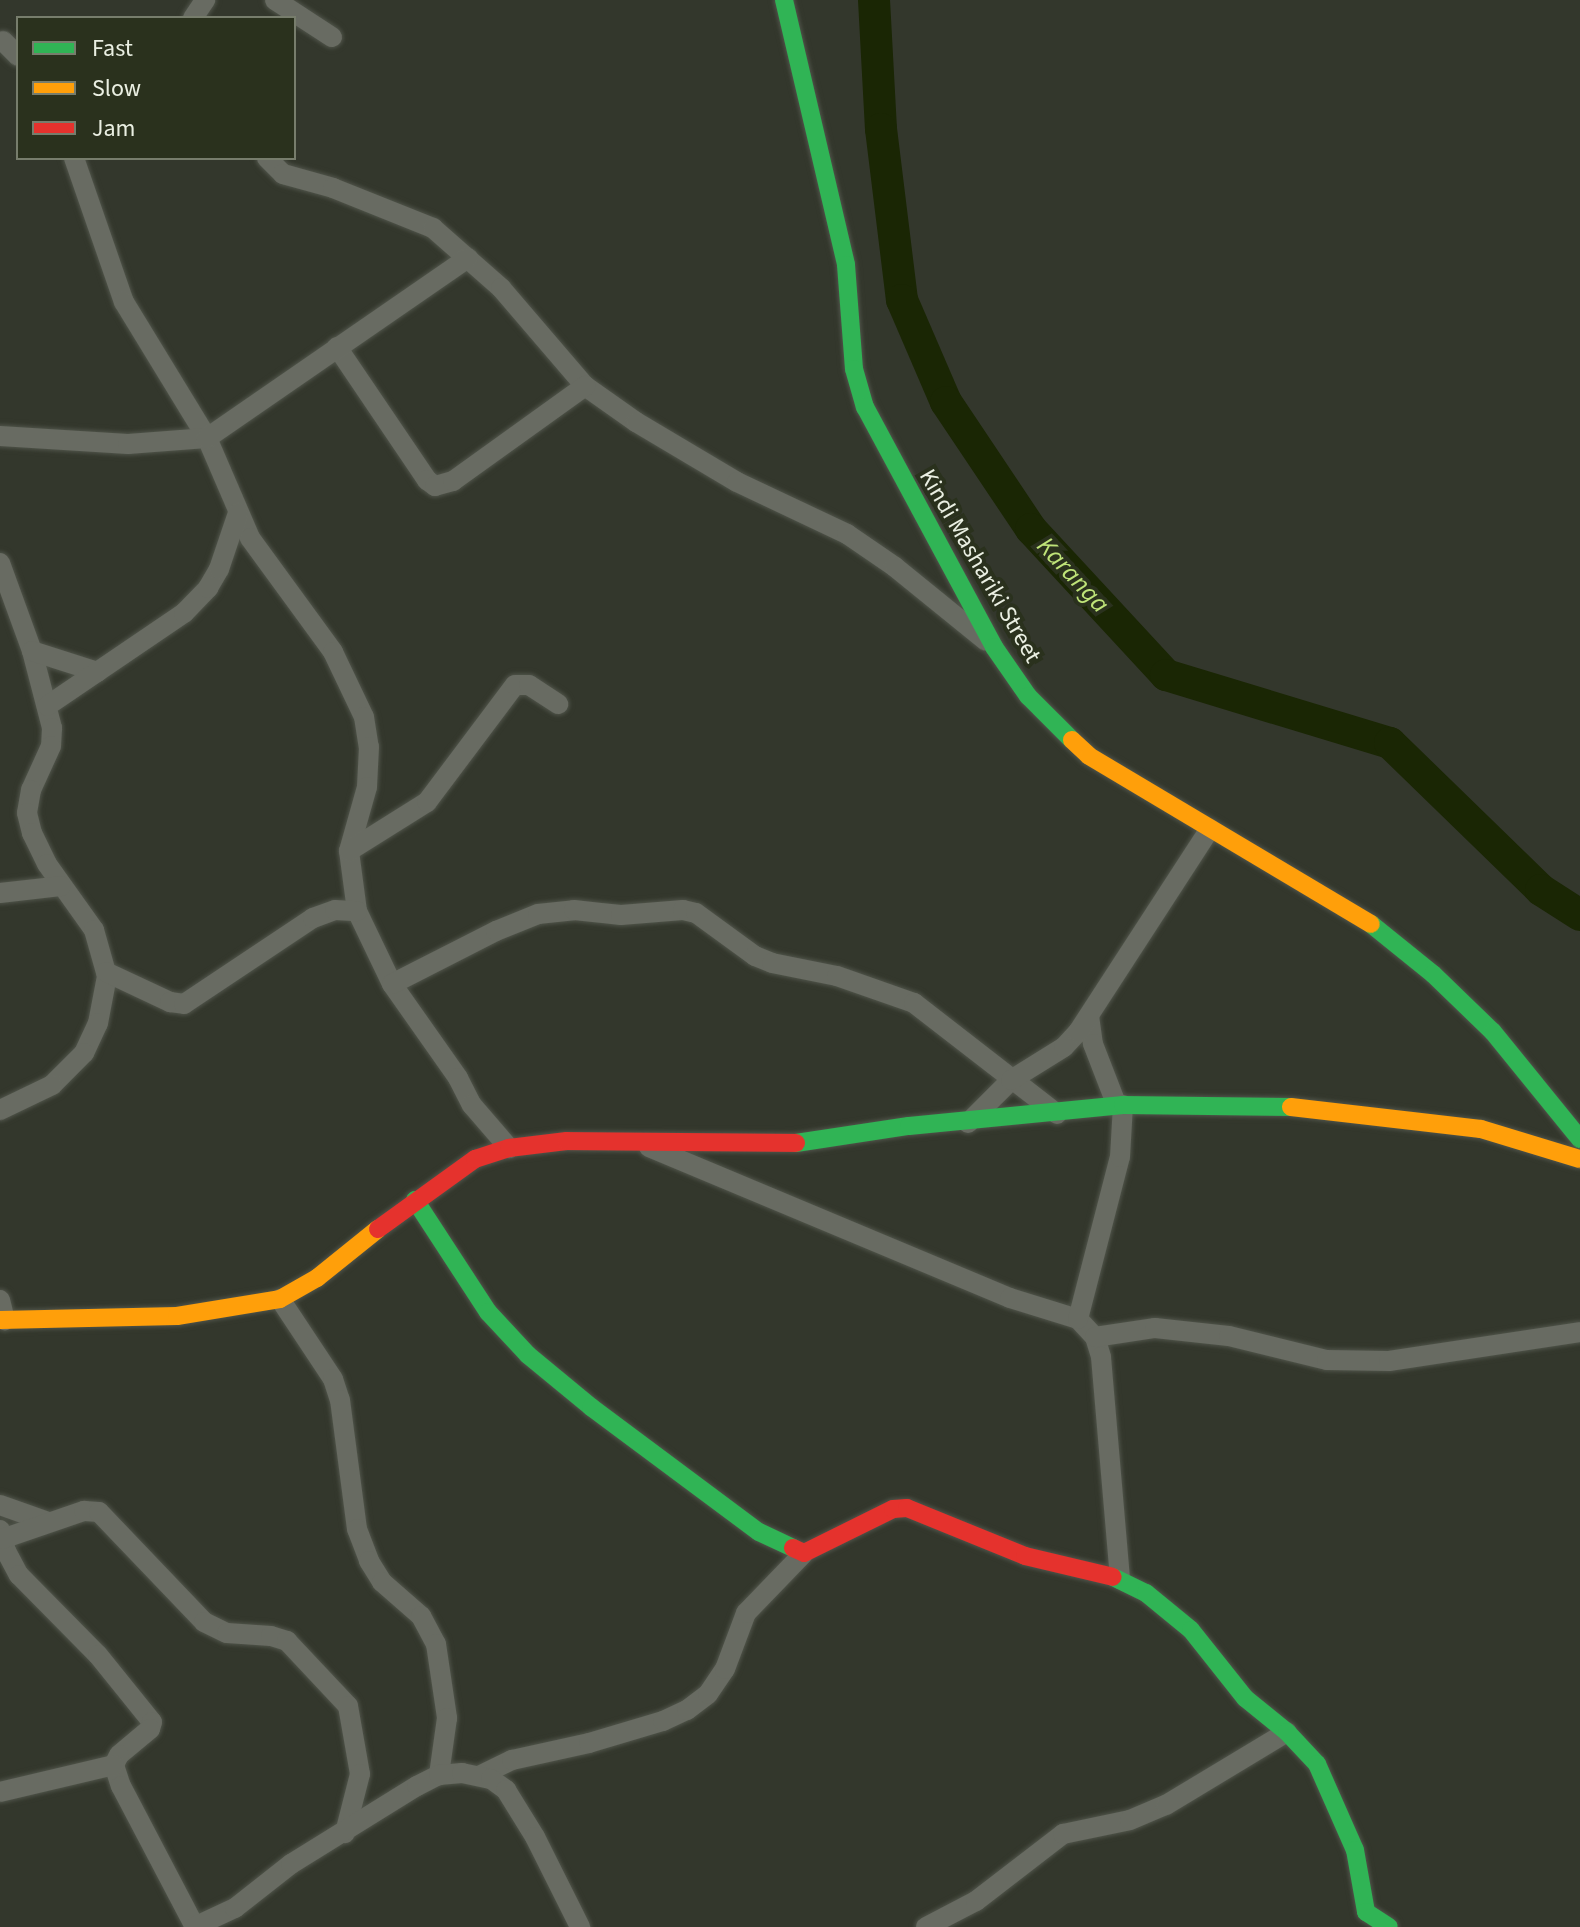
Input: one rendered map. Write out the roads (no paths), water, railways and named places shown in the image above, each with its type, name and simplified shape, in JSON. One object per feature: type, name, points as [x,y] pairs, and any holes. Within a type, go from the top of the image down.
[{"type":"street","points":[[275,0],[332,37]]},
{"type":"street","name":"Kindi Mashariki Street","points":[[784,0],[846,265],[854,369],[865,407],[994,647],[1028,696],[1089,756],[1372,925],[1433,974],[1493,1032],[1580,1139]]},
{"type":"street","points":[[75,160],[124,302],[207,438],[238,513],[266,562],[333,652],[364,717],[369,747],[367,787],[349,851],[357,911],[392,984],[458,1078],[472,1105],[509,1148]]},
{"type":"street","points":[[269,160],[283,174],[333,188],[433,228],[501,288],[585,386],[636,422],[737,482],[847,534],[895,567],[994,647]]},
{"type":"street","points":[[0,436],[128,444],[207,438],[468,258]]},
{"type":"street","points":[[337,347],[427,480],[435,486],[453,481],[585,386]]},
{"type":"street","points":[[47,706],[184,613],[208,588],[219,569],[238,513]]},
{"type":"street","points":[[0,563],[32,651],[47,706],[51,746],[31,790],[27,813],[32,833],[61,886],[94,930],[106,972],[102,1012],[84,1053],[52,1085],[0,1110]]},
{"type":"street","points":[[32,651],[98,672]]},
{"type":"street","points":[[349,851],[427,802],[515,685],[529,685],[558,704]]},
{"type":"street","points":[[968,1123],[1011,1080],[1064,1047],[1089,1016],[1210,829]]},
{"type":"street","points":[[0,893],[61,886]]},
{"type":"street","points":[[106,972],[170,1002],[184,1004],[313,918],[335,910],[357,911]]},
{"type":"street","points":[[392,984],[496,931],[538,914],[574,910],[621,915],[683,910],[696,913],[755,956],[772,963],[837,976],[914,1003],[1057,1114]]},
{"type":"street","points":[[1078,1319],[1106,1225],[1120,1157],[1120,1105],[1093,1044],[1089,1016]]},
{"type":"street","points":[[2,1313],[177,1316],[280,1299],[327,1271],[415,1200],[475,1159],[509,1148],[567,1141],[782,1145],[909,1126],[968,1123],[1120,1105],[1313,1108],[1481,1129],[1580,1159]]},
{"type":"street","points":[[641,1143],[757,1195],[1010,1298],[1078,1319],[1095,1337],[1105,1386],[1120,1579]]},
{"type":"street","points":[[415,1200],[488,1312],[528,1355],[729,1513],[804,1553]]},
{"type":"street","points":[[280,1299],[320,1355],[340,1400],[357,1529],[369,1561],[382,1582],[421,1616],[436,1644],[447,1718],[439,1775]]},
{"type":"street","points":[[1095,1337],[1155,1328],[1229,1336],[1327,1360],[1389,1361],[1580,1332]]},
{"type":"street","points":[[0,1505],[48,1522]]},
{"type":"street","points":[[479,1776],[512,1760],[589,1743],[663,1721],[687,1710],[708,1694],[725,1669],[746,1613],[804,1553],[900,1507],[1025,1556],[1120,1579],[1146,1593],[1184,1623],[1245,1698],[1287,1732],[1317,1764],[1355,1850],[1366,1912],[1389,1927]]},
{"type":"street","points":[[345,1833],[360,1774],[348,1706],[343,1697],[287,1641],[271,1636],[227,1633],[204,1622],[99,1512],[84,1511],[1,1535],[19,1575],[98,1655],[152,1722],[150,1729],[119,1755],[114,1765],[121,1786],[195,1927],[235,1908],[291,1864],[345,1833],[439,1775],[479,1776],[499,1784],[520,1809],[580,1927]]},
{"type":"street","points":[[926,1927],[976,1901],[1063,1834],[1130,1820],[1166,1805],[1287,1732]]},
{"type":"street","points":[[0,1792],[114,1765]]},
{"type":"waterway","name":"Karanga","points":[[874,0],[881,129],[902,300],[946,402],[1031,529],[1166,675],[1390,743],[1541,890],[1580,915]]}]
